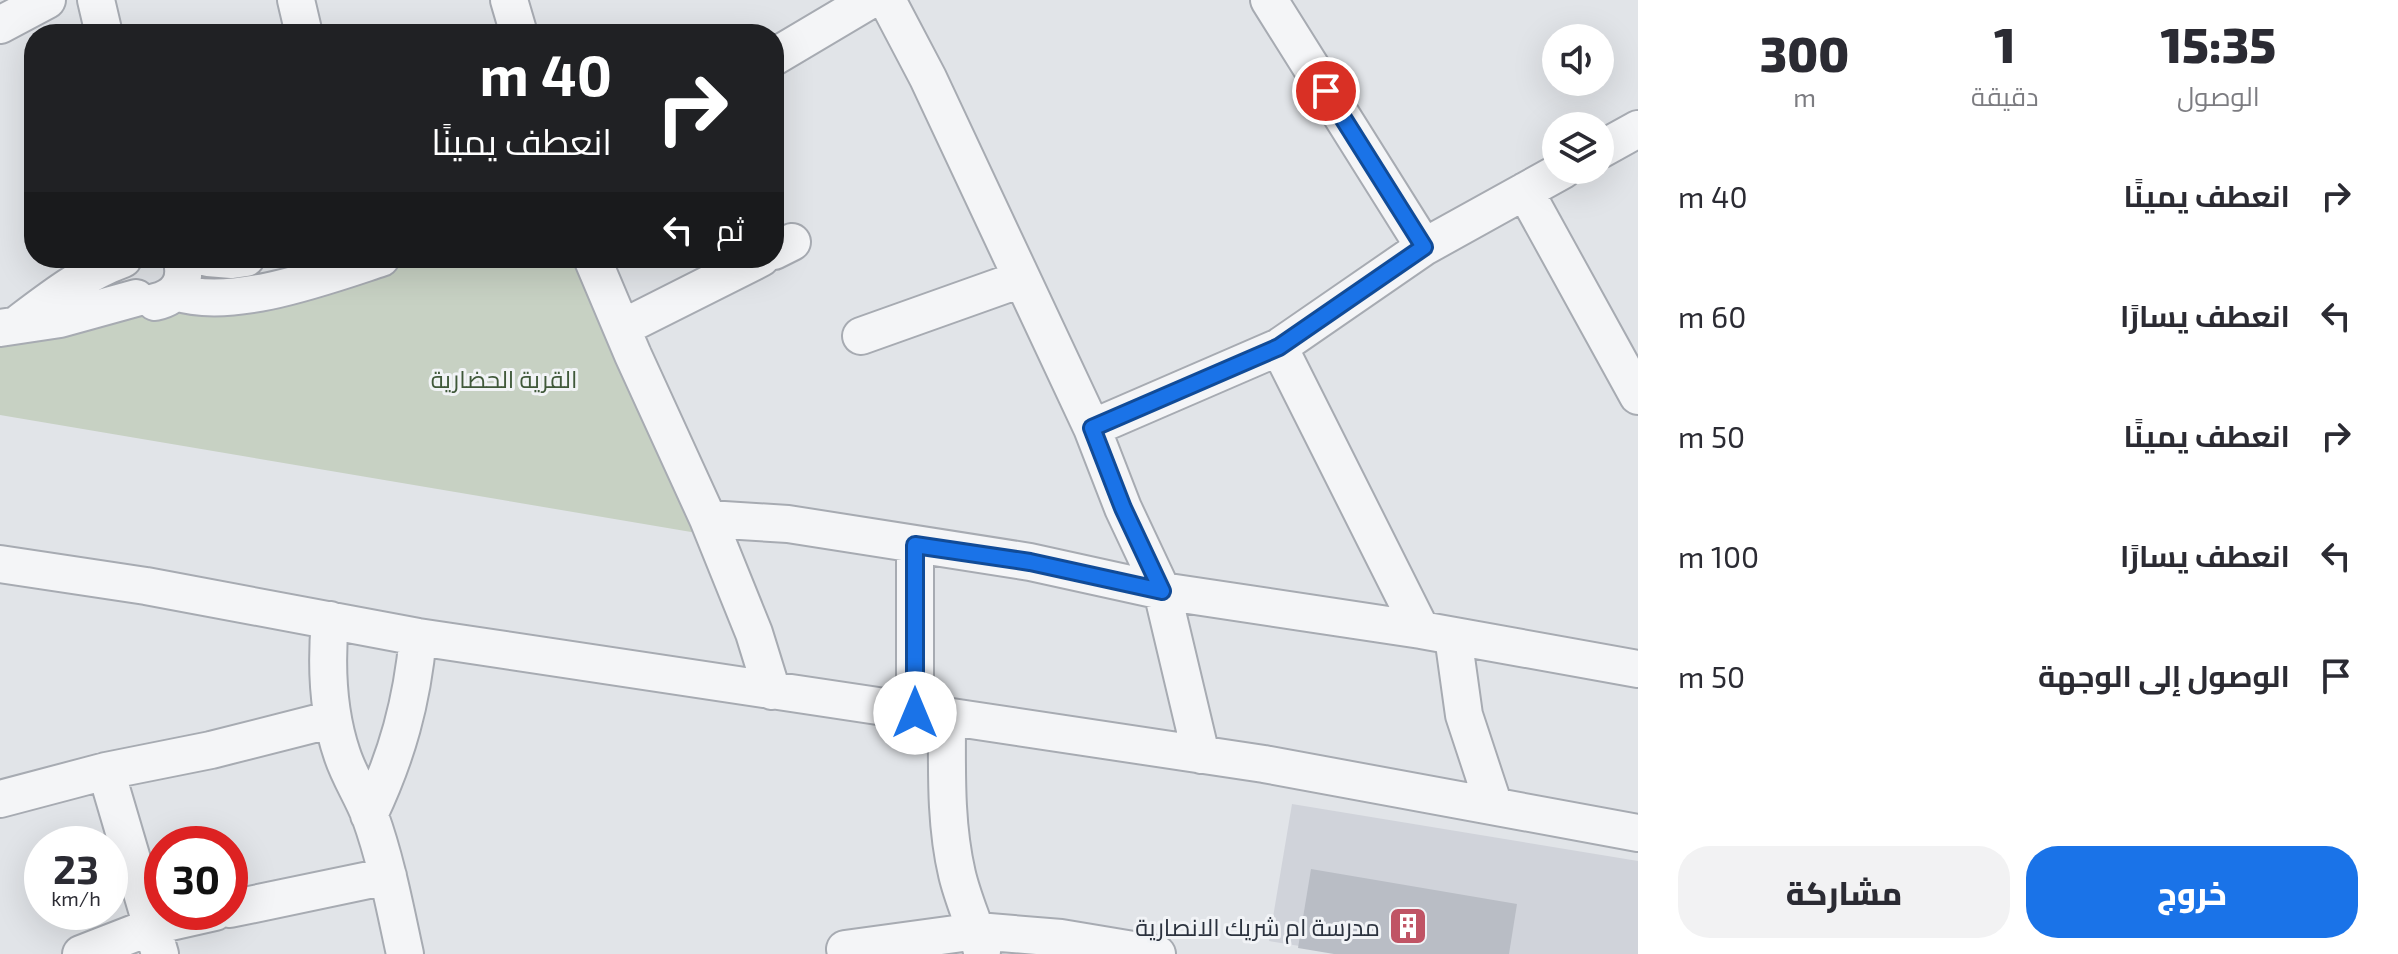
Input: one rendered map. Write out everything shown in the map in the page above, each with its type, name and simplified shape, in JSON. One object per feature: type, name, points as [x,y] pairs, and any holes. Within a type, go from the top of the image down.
[{"type":"street","points":[[0,25],[47,0]]},
{"type":"street","points":[[96,0],[102,24]]},
{"type":"street","points":[[296,0],[302,24]]},
{"type":"street","points":[[509,0],[516,24]]},
{"type":"street","points":[[784,51],[870,0]]},
{"type":"street","points":[[887,0],[928,78],[1092,428],[1123,508],[1162,591],[1201,755]]},
{"type":"street","points":[[1282,4],[1424,247]]},
{"type":"street","points":[[1614,142],[1638,129]]},
{"type":"street","points":[[1092,428],[1279,347],[1424,247],[1542,182]]},
{"type":"street","points":[[1525,191],[1638,396]]},
{"type":"street","points":[[8,327],[102,268]]},
{"type":"street","points":[[120,268],[127,290],[146,302],[157,302],[168,299],[179,275],[203,297],[235,296],[349,268]]},
{"type":"street","points":[[596,268],[708,519],[754,633],[772,691]]},
{"type":"street","points":[[622,328],[741,268]]},
{"type":"street","points":[[861,336],[1021,279]]},
{"type":"street","points":[[8,327],[60,319],[136,298]]},
{"type":"street","points":[[1279,347],[1437,633],[1494,806]]},
{"type":"street","points":[[708,519],[788,524],[1030,562],[1162,591],[1437,633],[1638,669]]},
{"type":"street","points":[[915,545],[931,715],[947,798],[954,859],[957,877],[980,942]]},
{"type":"street","points":[[0,564],[146,586],[418,637],[1264,764],[1638,833]]},
{"type":"street","points":[[330,620],[327,653],[333,719],[342,753],[369,815],[388,876],[405,954]]},
{"type":"street","points":[[369,815],[398,747],[408,711],[418,637]]},
{"type":"street","points":[[0,799],[106,771],[211,750],[333,719]]},
{"type":"street","points":[[106,771],[156,940]]},
{"type":"street","points":[[248,905],[388,876]]},
{"type":"street","points":[[81,954],[156,940],[177,930]]},
{"type":"street","points":[[845,949],[1061,938],[1157,954]]},
{"type":"shaded area","points":[[1292,804],[1638,861],[1638,954],[1349,954],[1269,941]]},
{"type":"green space","name":"القرية الحضارية","points":[[340,268],[589,268],[703,534],[0,415],[0,338]]},
{"type":"building","name":"مدرسة ام شريك الانصارية","points":[[1311,869],[1517,904],[1509,954],[1334,954],[1298,948]]},
{"type":"place","name":"مدرسة ام شريك الانصارية","points":[[1408,926]]},
{"type":"route","points":[[915,713],[915,545],[1030,562],[1162,591],[1123,508],[1092,428],[1279,347],[1424,247],[1326,91]]}]
